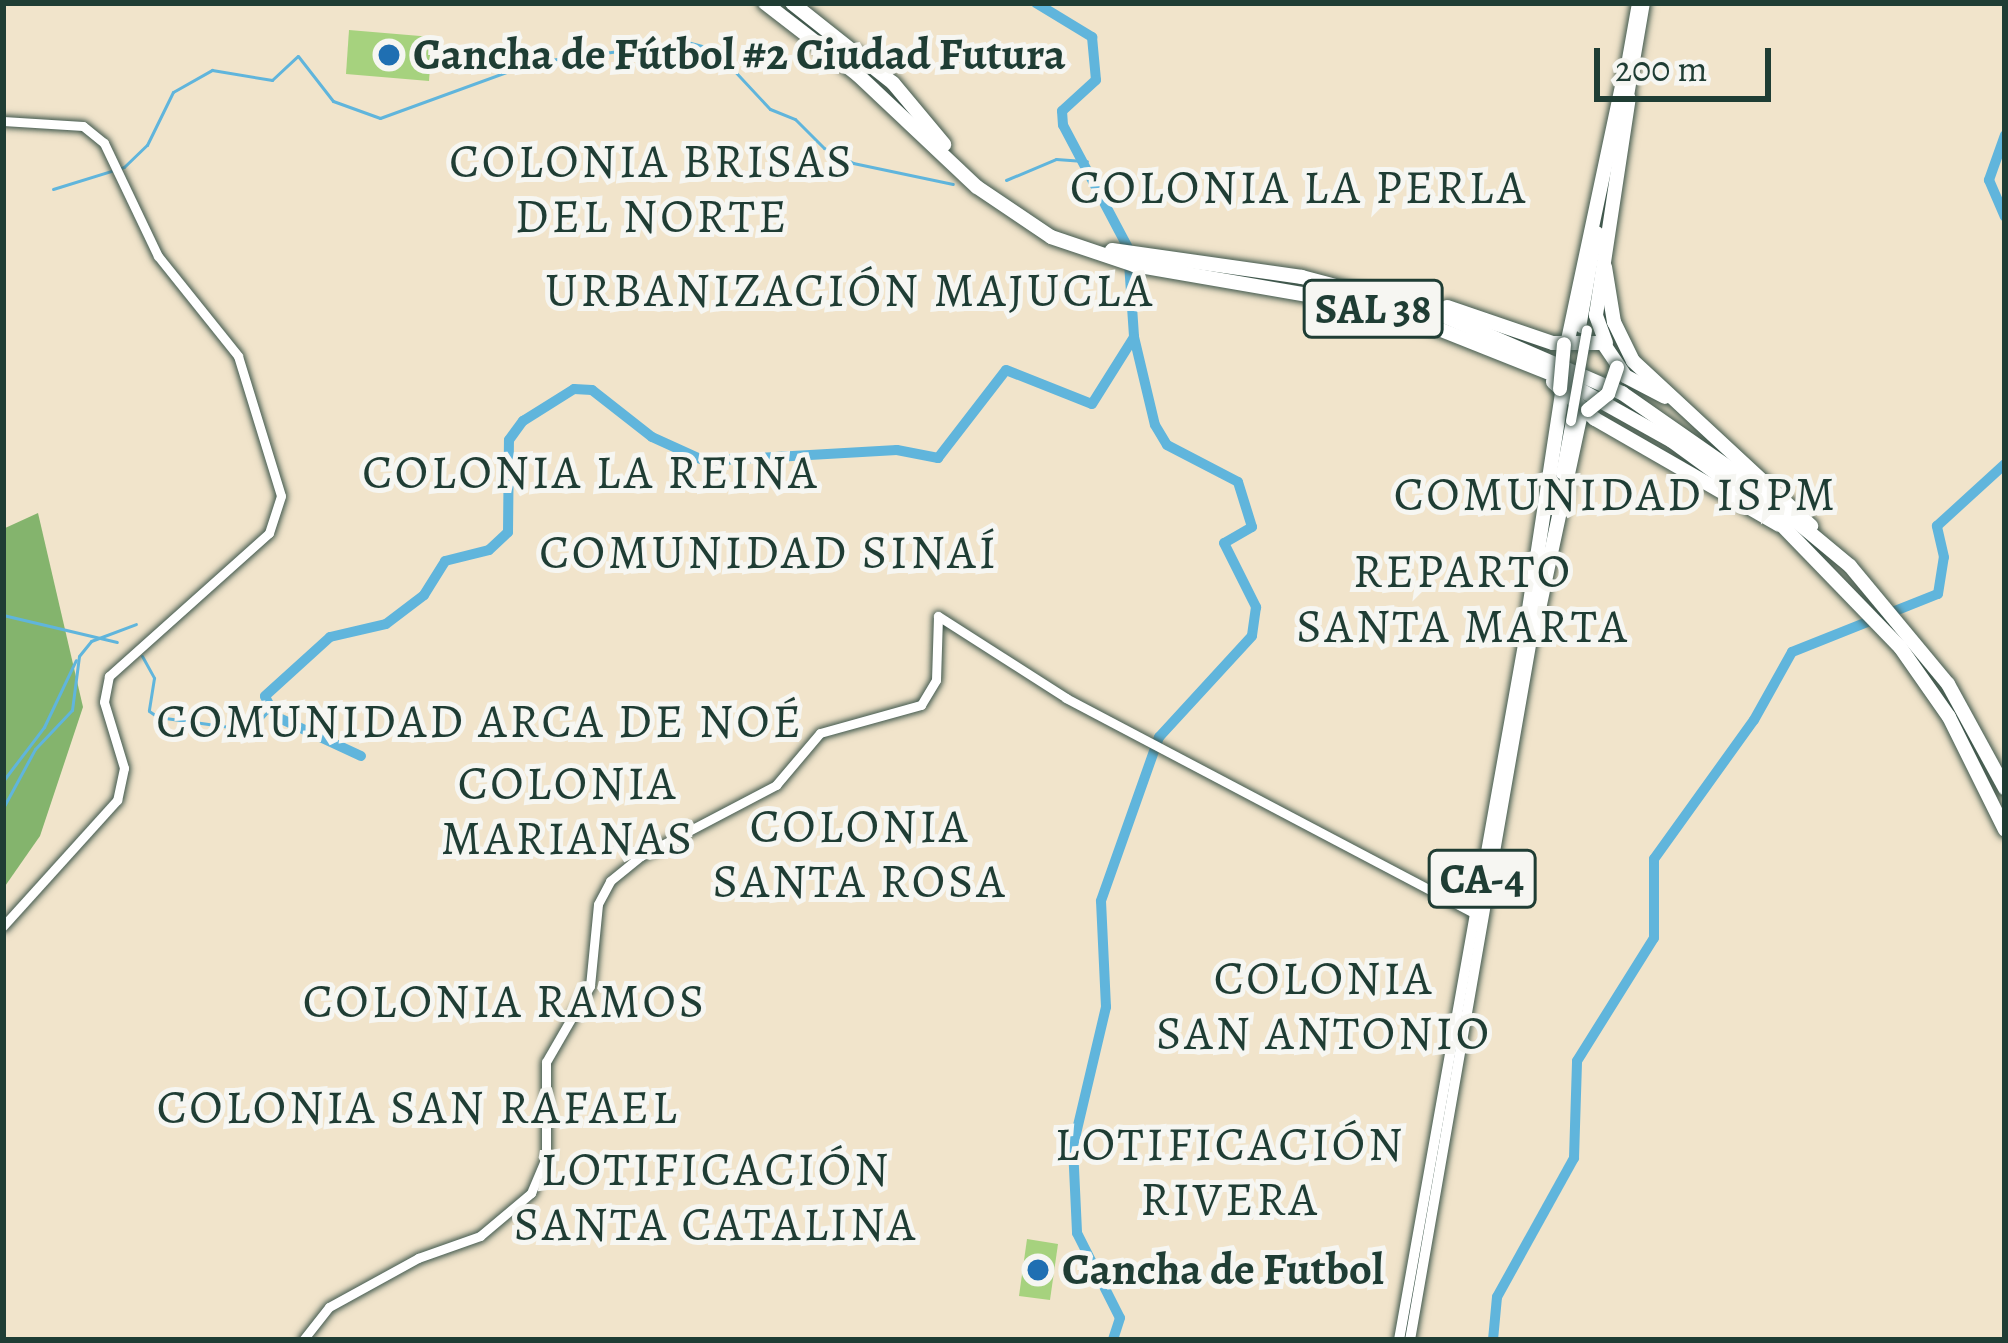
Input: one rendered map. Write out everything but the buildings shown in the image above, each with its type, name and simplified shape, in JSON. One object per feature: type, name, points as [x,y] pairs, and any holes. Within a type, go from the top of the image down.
[{"type":"highway","name":"SAL 38","points":[[765,3],[858,75],[993,200],[1079,244],[1430,326],[1552,374],[1672,441],[1789,530],[1906,642],[1966,746],[2005,830]]},
{"type":"highway","name":"SAL 38","points":[[778,3],[1007,200],[1079,244]]},
{"type":"highway","points":[[792,3],[893,83],[944,144]]},
{"type":"highway","points":[[1529,636],[1566,342],[1625,71]]},
{"type":"highway","points":[[1529,636],[1576,415],[1608,394],[1617,368],[1596,321],[1629,98]]},
{"type":"highway","points":[[1605,267],[1620,338],[1665,397]]},
{"type":"highway","name":"SAL 38","points":[[1185,270],[1336,284],[1438,313],[1589,374],[1715,456],[1823,542],[1873,591],[2005,788]]},
{"type":"highway","points":[[1336,284],[1408,297],[1566,342],[1610,347]]},
{"type":"highway","points":[[1324,298],[1561,391],[1576,415],[1612,428],[1789,530]]},
{"type":"highway","points":[[1617,368],[1665,397],[1785,497],[1823,542]]},
{"type":"highway","points":[[1569,464],[1584,431],[1612,428]]},
{"type":"main road","name":"CA-4","points":[[1399,1340],[1529,636],[1576,415],[1584,329],[1625,71],[1641,3]]},
{"type":"main road","name":"CA-4","points":[[1584,329],[1629,98],[1641,3]]},
{"type":"main road","name":"CA-4","points":[[1410,1340],[1529,636]]},
{"type":"street","points":[[3,123],[83,126],[117,170],[158,256],[238,356],[252,424],[280,478],[280,505],[261,541],[113,669],[104,697],[123,757],[117,800],[3,926]]},
{"type":"street","points":[[303,1340],[329,1307],[418,1258],[480,1236],[531,1193],[546,1157],[546,1062],[590,986],[598,904],[610,881],[630,862],[776,785],[820,733],[921,705],[936,680],[938,616],[1150,743],[1476,914]]},
{"type":"green space","name":"Cancha de Fútbol #2 Ciudad Futura","points":[[349,30],[432,37],[429,81],[346,74]]},
{"type":"green space","points":[[38,513],[83,707],[40,836],[3,889],[3,529]]},
{"type":"green space","name":"Cancha de Futbol","points":[[1027,1239],[1058,1244],[1050,1300],[1019,1296]]},
{"type":"waterway","points":[[1036,3],[1092,37],[1096,80],[1062,111],[1063,125],[1128,248],[1134,337],[1155,425],[1167,445],[1238,482],[1252,527],[1224,543],[1256,607],[1252,636],[1159,737],[1101,901],[1106,1007],[1073,1147],[1077,1233],[1120,1318],[1113,1340]]},
{"type":"waterway","points":[[53,189],[124,167],[147,145],[173,92],[212,70],[272,80],[298,56],[333,101],[380,118],[534,62],[687,42],[714,49],[770,109],[795,119],[824,148],[853,163],[953,184]]},
{"type":"waterway","points":[[2005,135],[1989,180],[2005,217]]},
{"type":"waterway","points":[[1006,180],[1056,159],[1087,161]]},
{"type":"waterway","points":[[361,756],[275,716],[265,696],[330,637],[386,624],[424,595],[445,561],[489,550],[508,532],[509,440],[523,421],[574,389],[592,390],[652,437],[705,461],[897,450],[938,458],[1006,370],[1092,404],[1134,337]]},
{"type":"waterway","points":[[1493,1340],[1497,1297],[1574,1158],[1577,1061],[1654,938],[1654,859],[1754,720],[1792,652],[1938,594],[1944,557],[1937,526],[2005,464]]},
{"type":"waterway","points":[[3,615],[117,642]]},
{"type":"waterway","points":[[3,808],[35,749],[72,710],[79,656],[91,641],[136,624]]},
{"type":"waterway","points":[[142,656],[154,678],[149,711],[158,717],[251,730],[269,710]]},
{"type":"waterway","points":[[3,781],[44,727],[76,660]]},
{"type":"place","name":"Cancha de Fútbol #2 Ciudad Futura","points":[[389,55]]},
{"type":"place","name":"Cancha de Futbol","points":[[1038,1270]]},
{"type":"district","name":"COLONIA BRISAS DEL NORTE","points":[[652,188]]},
{"type":"district","name":"COLONIA LA PERLA","points":[[1299,188]]},
{"type":"district","name":"URBANIZACIÓN MAJUCLA","points":[[850,291]]},
{"type":"district","name":"COLONIA LA REINA","points":[[591,473]]},
{"type":"district","name":"COMUNIDAD ISPM","points":[[1616,495]]},
{"type":"district","name":"COMUNIDAD SINAÍ","points":[[769,553]]},
{"type":"district","name":"REPARTO SANTA MARTA","points":[[1463,598]]},
{"type":"district","name":"COMUNIDAD ARCA DE NOÉ","points":[[480,722]]},
{"type":"district","name":"COLONIA MARIANAS","points":[[568,810]]},
{"type":"district","name":"COLONIA SANTA ROSA","points":[[860,854]]},
{"type":"district","name":"COLONIA RAMOS","points":[[505,1002]]},
{"type":"district","name":"COLONIA SAN ANTONIO","points":[[1324,1006]]},
{"type":"district","name":"COLONIA SAN RAFAEL","points":[[418,1108]]},
{"type":"district","name":"LOTIFICACIÓN RIVERA","points":[[1230,1172]]},
{"type":"district","name":"LOTIFICACIÓN SANTA CATALINA","points":[[716,1196]]}]
